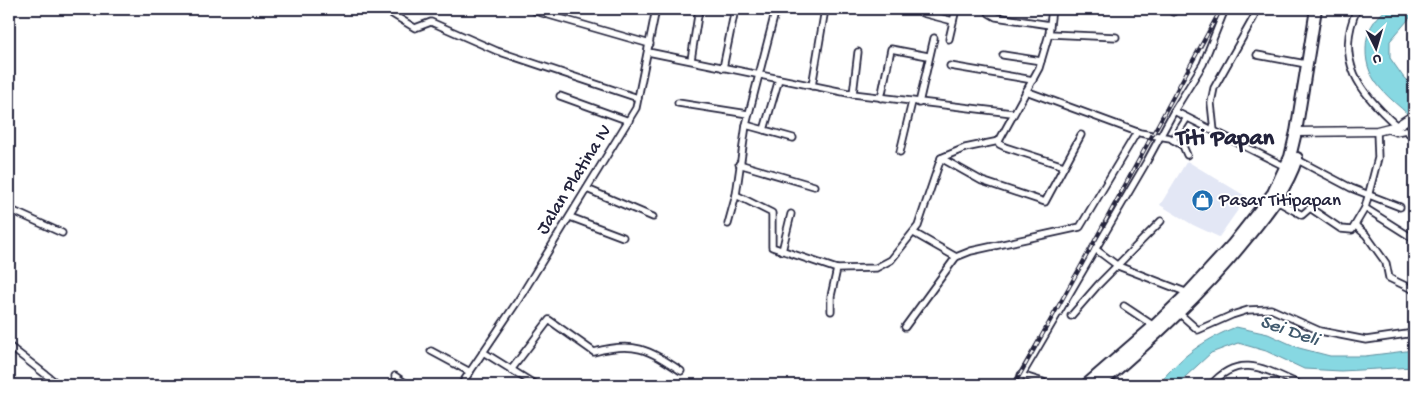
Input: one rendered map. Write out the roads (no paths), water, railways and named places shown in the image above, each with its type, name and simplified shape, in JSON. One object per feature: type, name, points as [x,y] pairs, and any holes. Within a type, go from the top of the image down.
[{"type":"highway","points":[[1099,385],[1180,314],[1228,254],[1296,159],[1306,64],[1316,9]]},
{"type":"highway","points":[[1086,385],[1154,326],[1228,254],[1277,201],[1299,132],[1322,9]]},
{"type":"main road","points":[[1299,132],[1377,131],[1399,125],[1414,115]]},
{"type":"street","points":[[384,9],[415,28],[431,22],[497,51],[638,98]]},
{"type":"street","points":[[649,9],[656,10]]},
{"type":"street","points":[[691,60],[699,9]]},
{"type":"street","points":[[723,68],[736,9]]},
{"type":"street","points":[[728,224],[736,195],[739,164],[748,114],[776,9]]},
{"type":"street","points":[[812,86],[825,9]]},
{"type":"street","points":[[949,39],[956,9]]},
{"type":"street","points":[[990,9],[989,13],[996,17],[1050,25]]},
{"type":"street","points":[[999,141],[1012,113],[1033,80],[1041,61],[1049,34],[1052,9]]},
{"type":"street","points":[[1016,385],[1094,248],[1203,64],[1225,9]]},
{"type":"street","points":[[1357,9],[1349,37],[1349,55],[1353,70],[1363,93],[1399,125]]},
{"type":"street","name":"Jalan Platina IV","points":[[461,385],[520,299],[636,108],[656,10]]},
{"type":"street","points":[[535,12],[650,44]]},
{"type":"street","points":[[922,13],[953,20]]},
{"type":"street","points":[[1214,131],[1210,103],[1214,88],[1254,17]]},
{"type":"street","points":[[1049,34],[1116,37]]},
{"type":"street","points":[[919,103],[928,56],[934,38]]},
{"type":"street","points":[[881,98],[891,49],[928,56]]},
{"type":"street","points":[[648,52],[853,94],[1012,113]]},
{"type":"street","points":[[853,94],[858,52]]},
{"type":"street","points":[[1003,55],[1041,61]]},
{"type":"street","points":[[1257,55],[1306,64]]},
{"type":"street","points":[[950,66],[1033,80]]},
{"type":"street","points":[[764,130],[778,78]]},
{"type":"street","points":[[1026,91],[1137,132],[1173,140],[1183,146],[1187,154]]},
{"type":"street","points":[[560,96],[629,121]]},
{"type":"street","points":[[678,102],[748,114]]},
{"type":"street","points":[[900,152],[912,102]]},
{"type":"street","points":[[1174,111],[1289,168]]},
{"type":"street","points":[[1173,140],[1187,118]]},
{"type":"street","points":[[746,125],[793,138]]},
{"type":"street","points":[[1386,129],[1396,132],[1406,130],[1414,139]]},
{"type":"street","points":[[1277,201],[1302,215],[1310,208],[1345,232],[1352,230],[1365,208],[1369,195],[1378,158],[1377,131]]},
{"type":"street","points":[[905,327],[956,257],[971,251],[1080,227],[1137,132]]},
{"type":"street","points":[[941,158],[982,181],[1042,202],[1048,200],[1081,135]]},
{"type":"street","points":[[736,195],[772,213],[771,246],[837,269],[876,268],[885,265],[914,233],[941,158],[966,148],[999,141]]},
{"type":"street","points":[[999,141],[999,144],[1005,147],[1064,166]]},
{"type":"street","points":[[1296,159],[1369,195],[1400,207]]},
{"type":"street","points":[[739,164],[814,186]]},
{"type":"street","points":[[587,189],[653,217]]},
{"type":"street","points":[[1365,208],[1414,239]]},
{"type":"street","points":[[9,209],[62,234]]},
{"type":"street","points":[[782,251],[791,214]]},
{"type":"street","points":[[570,217],[623,238]]},
{"type":"street","points":[[1071,316],[1098,285],[1161,221]]},
{"type":"street","points":[[1356,226],[1366,235],[1386,263],[1389,278],[1414,290]]},
{"type":"street","points":[[914,233],[956,257]]},
{"type":"street","points":[[1094,248],[1118,266],[1188,293]]},
{"type":"street","points":[[831,311],[830,296],[837,269]]},
{"type":"street","points":[[1124,306],[1154,326]]},
{"type":"street","points":[[1180,314],[1199,330],[1237,313],[1271,309],[1320,331],[1366,340],[1414,333]]},
{"type":"street","points":[[511,370],[549,320],[594,352],[611,348],[637,348],[646,350],[681,371]]},
{"type":"street","points":[[9,346],[58,385]]},
{"type":"street","points":[[431,351],[470,372]]},
{"type":"street","points":[[483,352],[536,385]]},
{"type":"street","points":[[1211,385],[1227,371],[1250,366],[1275,372],[1302,385]]},
{"type":"street","points":[[1022,375],[1043,382]]},
{"type":"street","points":[[395,376],[408,385]]},
{"type":"street","points":[[9,382],[13,385]]},
{"type":"water","points":[[1387,9],[1414,9],[1414,13],[1390,41],[1390,58],[1404,78],[1414,86],[1414,120],[1381,89],[1370,72],[1367,61],[1366,43],[1369,31],[1378,17]]},
{"type":"water","points":[[1236,327],[1268,334],[1299,348],[1330,356],[1365,356],[1414,350],[1414,367],[1341,371],[1304,369],[1266,351],[1238,343],[1211,353],[1179,385],[1158,385],[1193,350]]},
{"type":"railway","points":[[1014,385],[1221,9]]},
{"type":"place","name":"Pasar Titipapan","points":[[1203,201]]},
{"type":"district","name":"Titi Papan","points":[[1225,139]]},
{"type":"water label","name":"Sei Deli","points":[[1289,332]]}]
